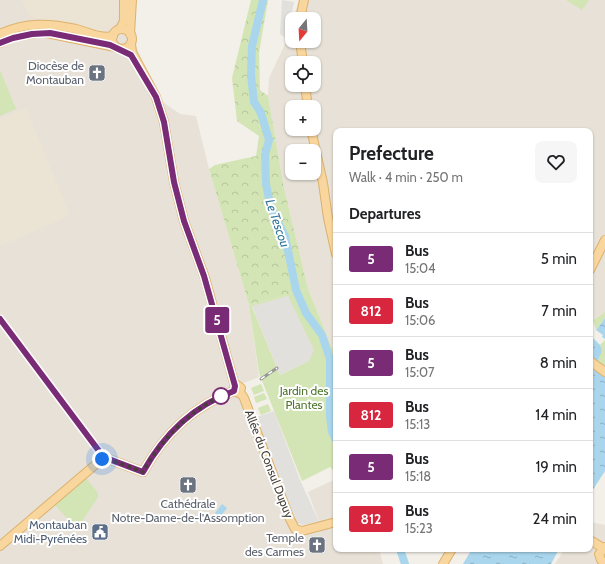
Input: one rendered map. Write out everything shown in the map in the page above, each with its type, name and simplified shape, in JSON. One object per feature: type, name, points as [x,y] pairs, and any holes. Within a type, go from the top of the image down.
[{"type":"main road","points":[[0,34],[22,26],[42,24],[68,28],[100,37],[112,36],[120,30],[124,21],[124,0]]},
{"type":"main road","points":[[132,0],[130,34],[132,52],[144,76]]},
{"type":"main road","points":[[301,12],[304,0]]},
{"type":"main road","points":[[120,30],[126,30],[130,34]]},
{"type":"main road","points":[[0,43],[13,38],[42,32],[117,48],[125,49],[131,44]]},
{"type":"main road","points":[[112,36],[113,43],[117,48],[131,55],[144,76]]},
{"type":"main road","name":"Allée du Consul Dupuy","points":[[144,76],[156,97],[164,122],[174,182],[184,221],[207,286],[236,389],[244,398],[289,517],[296,529],[302,531],[333,523]]},
{"type":"main road","points":[[313,136],[323,183],[333,240]]},
{"type":"main road","points":[[593,264],[605,240]]},
{"type":"main road","points":[[593,363],[605,372]]},
{"type":"main road","points":[[0,546],[102,459],[106,458],[143,472],[165,438],[184,419],[204,404],[236,389]]},
{"type":"main road","points":[[593,544],[602,556]]},
{"type":"main road","points":[[593,548],[602,556]]},
{"type":"main road","points":[[443,564],[450,552]]},
{"type":"shaded area","points":[[0,0],[136,0],[134,41],[157,98],[180,114],[196,116],[209,169],[249,305],[259,377],[241,384],[292,529],[320,524],[308,492],[333,480],[333,552],[380,552],[383,564],[0,564]]},
{"type":"shaded area","points":[[21,0],[119,0],[118,16],[114,26],[110,30],[99,32],[31,17]]},
{"type":"shaded area","points":[[282,0],[294,2],[292,12],[285,12],[285,38],[280,34]]},
{"type":"shaded area","points":[[299,0],[605,0],[605,312],[593,319],[593,128],[333,128],[332,348],[308,289],[284,188],[268,96],[269,78],[285,44],[285,48],[321,48],[321,12],[295,12]]},
{"type":"shaded area","points":[[26,108],[69,212],[67,217],[0,246],[0,118]]},
{"type":"shaded area","points":[[288,296],[314,350],[309,361],[280,375],[252,306]]},
{"type":"shaded area","points":[[274,411],[300,480],[319,522],[303,525],[296,523],[254,418]]},
{"type":"shaded area","points":[[593,523],[605,525],[605,564],[555,564],[563,552],[593,552]]},
{"type":"green space","points":[[251,0],[268,0],[259,53],[260,90],[268,96],[284,188],[308,289],[249,305],[209,169],[215,165],[256,156],[259,136],[237,121],[232,78]]},
{"type":"green space","points":[[566,0],[589,0],[582,10]]},
{"type":"green space","points":[[0,70],[16,109],[0,116]]},
{"type":"green space","name":"Jardin des Plantes","points":[[308,289],[333,348],[333,470],[330,467],[302,481],[259,373],[249,305]],"holes":[[[288,296],[309,361],[280,375],[252,307]]]},
{"type":"green space","points":[[605,312],[605,318],[596,330],[593,320]]},
{"type":"green space","points":[[605,340],[605,371],[599,372],[598,361],[602,350],[600,345]]},
{"type":"green space","points":[[261,384],[264,391],[254,395],[251,388]]},
{"type":"green space","points":[[264,393],[267,399],[256,403],[254,397]]},
{"type":"green space","points":[[268,404],[271,411],[261,415],[258,408]]},
{"type":"green space","points":[[85,477],[98,493],[98,497],[77,529],[54,504]]},
{"type":"water","points":[[605,318],[605,339],[602,337],[603,335],[596,330]]},
{"type":"water","points":[[593,338],[600,345],[602,350],[598,361],[599,372],[605,371],[605,471],[593,489]]},
{"type":"water","points":[[222,504],[227,508],[220,517],[215,513]]},
{"type":"water","points":[[470,552],[557,552],[551,564],[463,564]]},
{"type":"waterway","name":"Le Tescou","points":[[263,0],[252,46],[251,75],[254,102],[261,113],[269,140],[265,155],[266,184],[271,209],[285,236],[296,290],[306,313],[322,335],[330,359],[330,416],[333,434]]},
{"type":"waterway","name":"Le Tescou","points":[[401,552],[405,564]]},
{"type":"railway","points":[[261,379],[277,368]]},
{"type":"bus line","name":"5","points":[[0,43],[13,38],[42,32],[97,44],[110,45],[131,55],[156,97],[164,122],[170,163],[184,221],[214,307],[226,348],[235,386],[233,389],[234,391],[224,394],[204,404],[184,419],[165,438],[150,458],[143,472],[106,458],[102,459],[99,451],[0,319]]},
{"type":"place","name":"Diocèse de Montauban","points":[[97,73]]},
{"type":"place","name":"Cathédrale Notre-Dame-de-l'Assomption","points":[[188,485]]},
{"type":"place","name":"Montauban Midi-Pyrénées","points":[[100,532]]},
{"type":"place","name":"Temple des Carmes","points":[[317,545]]},
{"type":"route","points":[[102,459],[106,458],[143,472],[150,458],[173,429],[204,404],[224,394],[221,396]]}]
